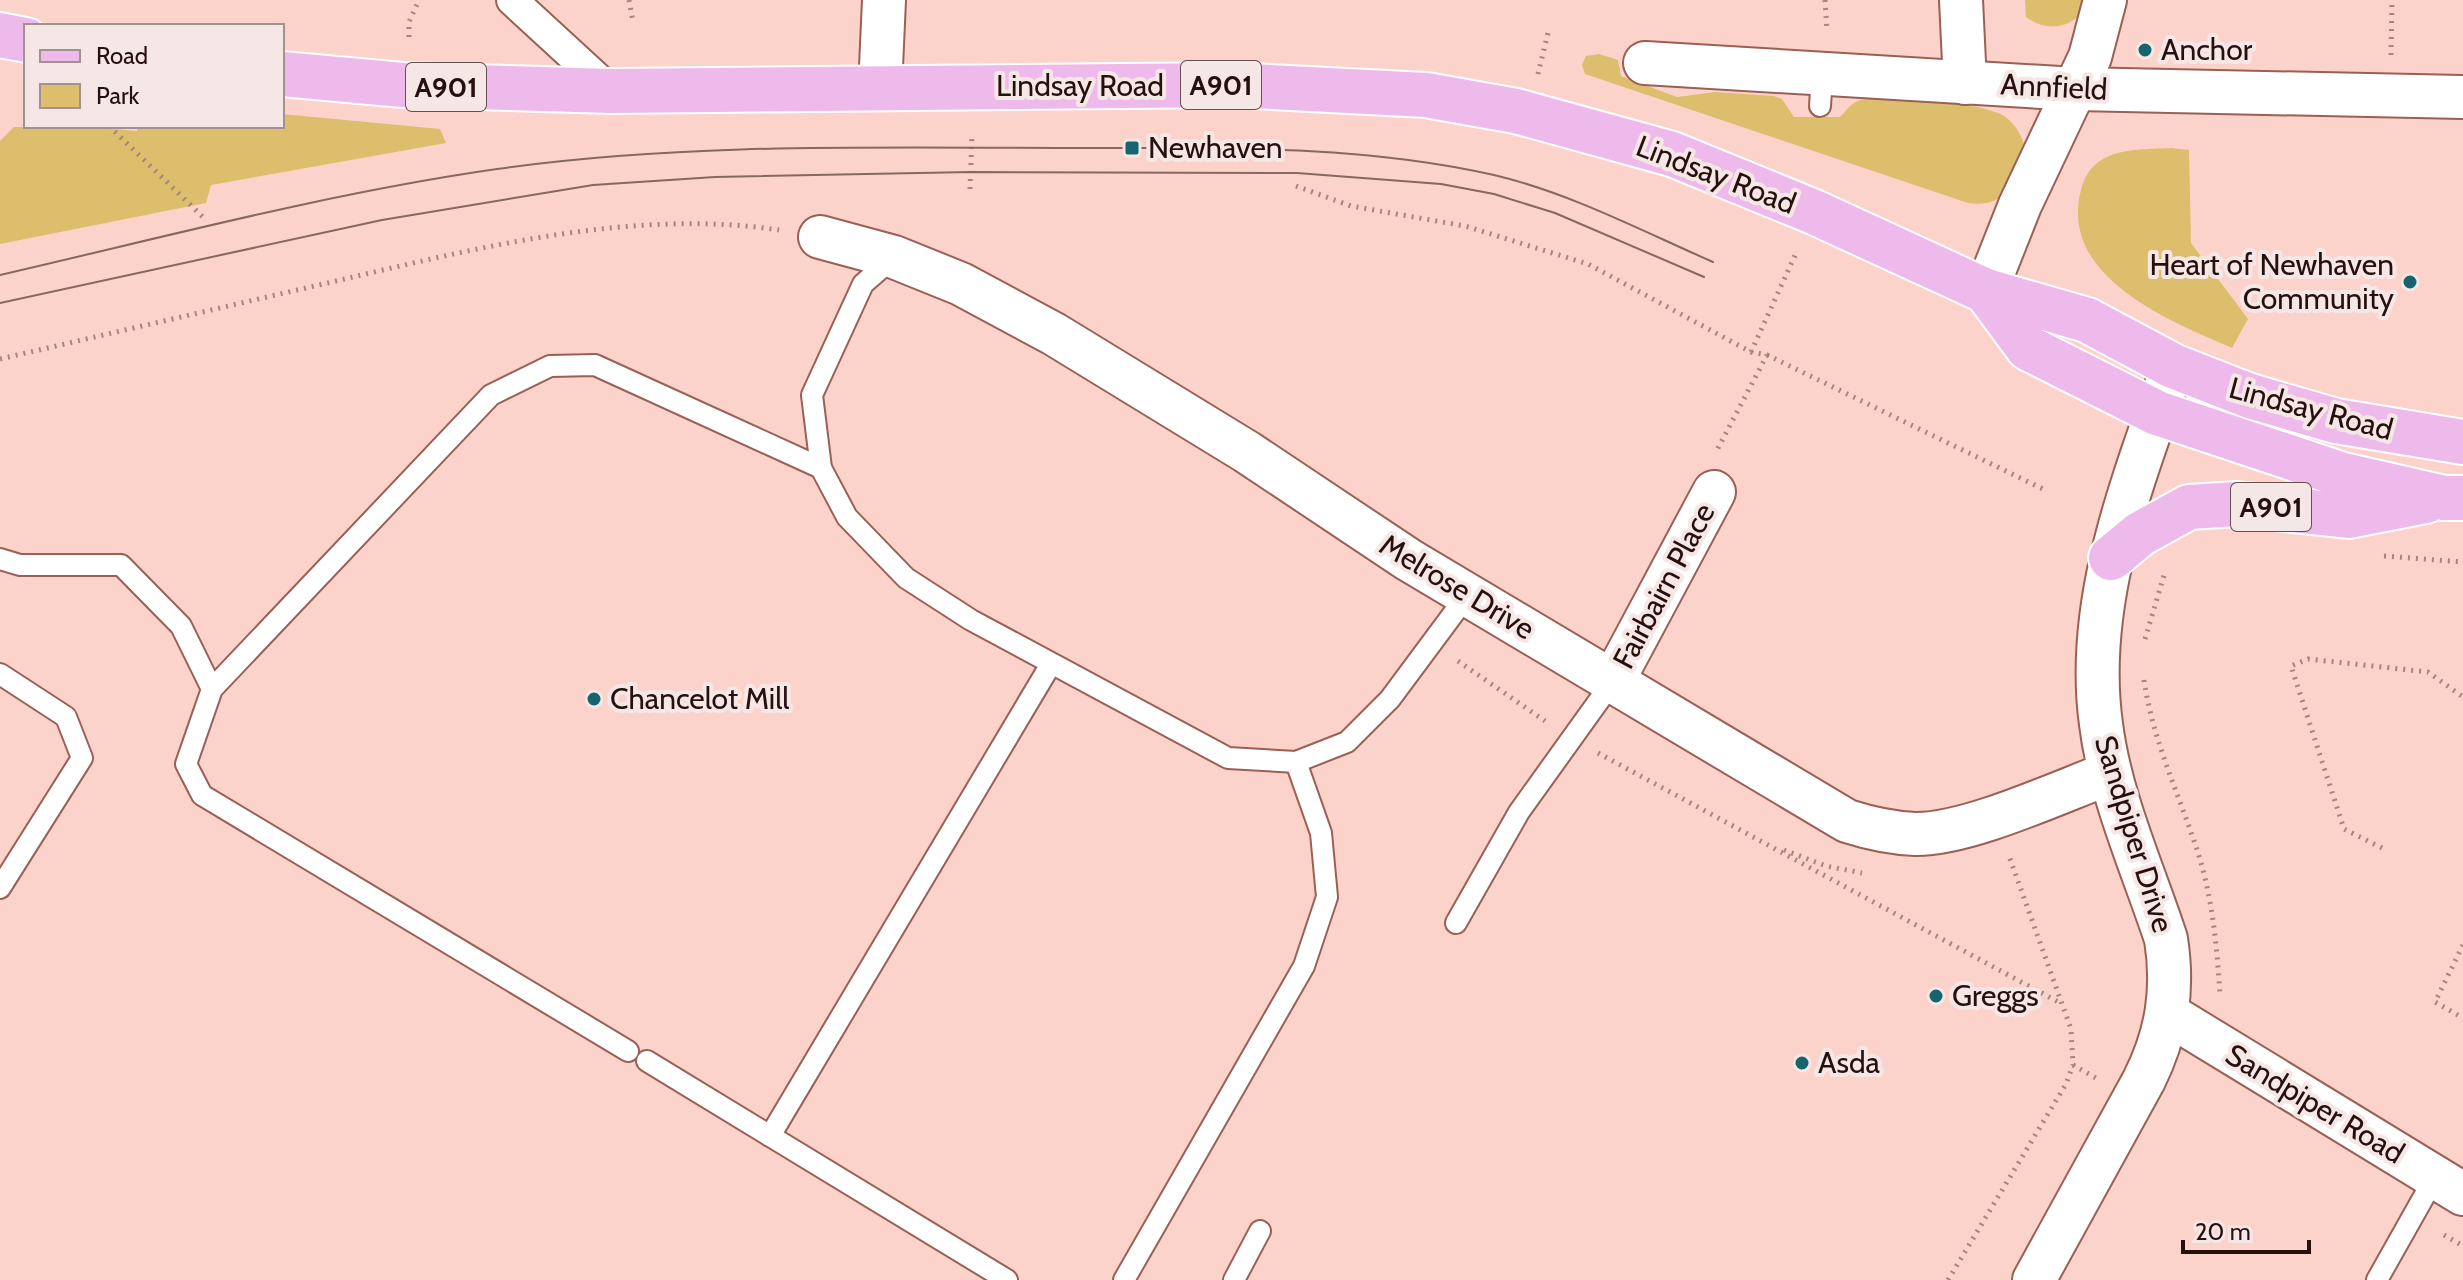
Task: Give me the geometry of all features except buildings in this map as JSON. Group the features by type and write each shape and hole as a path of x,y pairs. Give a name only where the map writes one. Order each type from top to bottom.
{"main road":[{"path":"0,35 24,40"},
{"name":"Lindsay Road","path":"284,74 403,85 611,91 1233,85 1426,95 1516,111 1621,139 1730,176 1986,291 2087,320 2173,366 2250,396 2336,421 2463,442"},
{"name":"Lindsay Road","path":"1986,291 2028,348 2157,413 2293,461 2453,498"},
{"name":"A901","path":"2111,558 2140,534 2189,507 2237,504 2349,516 2453,498"}],"street":[{"path":"512,0 611,91"},
{"path":"880,89 884,0"},
{"path":"1961,0 1965,83"},
{"path":"1986,291 2020,205 2090,57 2105,0"},
{"name":"Annfield","path":"1645,63 1821,90 1965,83 2076,89 2463,97"},
{"name":"Melrose Drive","path":"820,237 894,257 961,284 1054,334 1247,452 1409,560 1847,821 1866,828 1917,834 1955,827 2110,773"},
{"name":"Sandpiper Drive","path":"2034,1280 2144,1080 2157,1054 2168,1014 2170,964 2166,939 2110,773 2101,724 2096,639 2111,558 2173,366"},
{"name":"Fairbairn Place","path":"1613,681 1714,492"},
{"name":"Sandpiper Road","path":"2168,1014 2449,1186"}],"lane":[{"path":"894,257 863,284 812,395 821,468 847,517 906,578 971,620 1228,758 1296,762 1347,742 1390,699 1468,594"},
{"path":"821,468 595,365 550,366 491,395 212,689 186,764 202,795 1007,1280"},
{"path":"0,559 20,565 121,565 181,626 212,689"},
{"path":"770,1136 1051,664"},
{"path":"0,674 66,717 82,758 0,888"},
{"path":"1456,923 1519,812 1613,681"},
{"path":"1124,1280 1304,966 1327,897 1321,833 1296,762"},
{"path":"2377,1280 2449,1186"},
{"path":"1234,1280 1260,1231"}],"path":[{"path":"409,37 409,22 419,0"},
{"path":"629,0 633,22"},
{"path":"2390,96 2392,0"},
{"path":"1538,74 1548,33"},
{"path":"111,128 203,217"},
{"path":"970,189 972,135"},
{"path":"1296,186 1351,206 1465,226 1588,264 1751,352 1767,355 2047,491"},
{"path":"1751,352 1814,212"},
{"path":"0,359 504,242 608,229 738,225 820,237"},
{"path":"1714,492 1699,484 1767,355"},
{"path":"2144,643 2162,575 2169,566"},
{"path":"1432,642 1572,737 2062,1004"},
{"path":"2382,848 2344,829 2291,666 2308,659 2428,672 2463,697"},
{"path":"2144,667 2156,740 2194,840 2214,920 2222,1020 2214,1022 2204,1037"},
{"path":"1948,1280 2066,1084 2073,1048 2062,1004 2008,855"},
{"path":"2463,945 2435,1002 2463,1018"}],"green space":[{"path":"2025,0 2090,0 2071,22 2044,26 2026,17"},
{"path":"1599,54 1618,60 1621,76 1677,97 1715,92 1774,96 1782,99 1794,117 1840,117 1855,102 1870,98 1909,98 1975,106 2008,119 2018,131 2026,152 2007,191 1991,202 1968,203 1585,74 1582,65 1586,56"},
{"path":"284,114 440,129 446,143 211,185 206,203 0,244 0,141 14,127 137,131 138,128 284,128"},
{"path":"2171,148 2189,150 2191,243 2248,319 2232,348 2179,324 2125,292 2102,271 2086,248 2078,221 2081,190 2094,166 2116,154"}],"tram line":[{"path":"0,275 309,203 434,179 569,160 785,148 1232,148 1391,158 1494,175 1550,192 1713,262"},
{"path":"0,303 382,220 593,185 715,177 971,172 1297,173 1441,184 1494,194 1555,213 1704,277"}],"place":[{"name":"Anchor","path":"2145,50"},
{"name":"Newhaven","path":"1132,148"},
{"name":"Heart of Newhaven Community","path":"2410,282"},
{"name":"Chancelot Mill","path":"594,699"},
{"name":"Greggs","path":"1936,996"},
{"name":"Asda","path":"1802,1063"}]}
